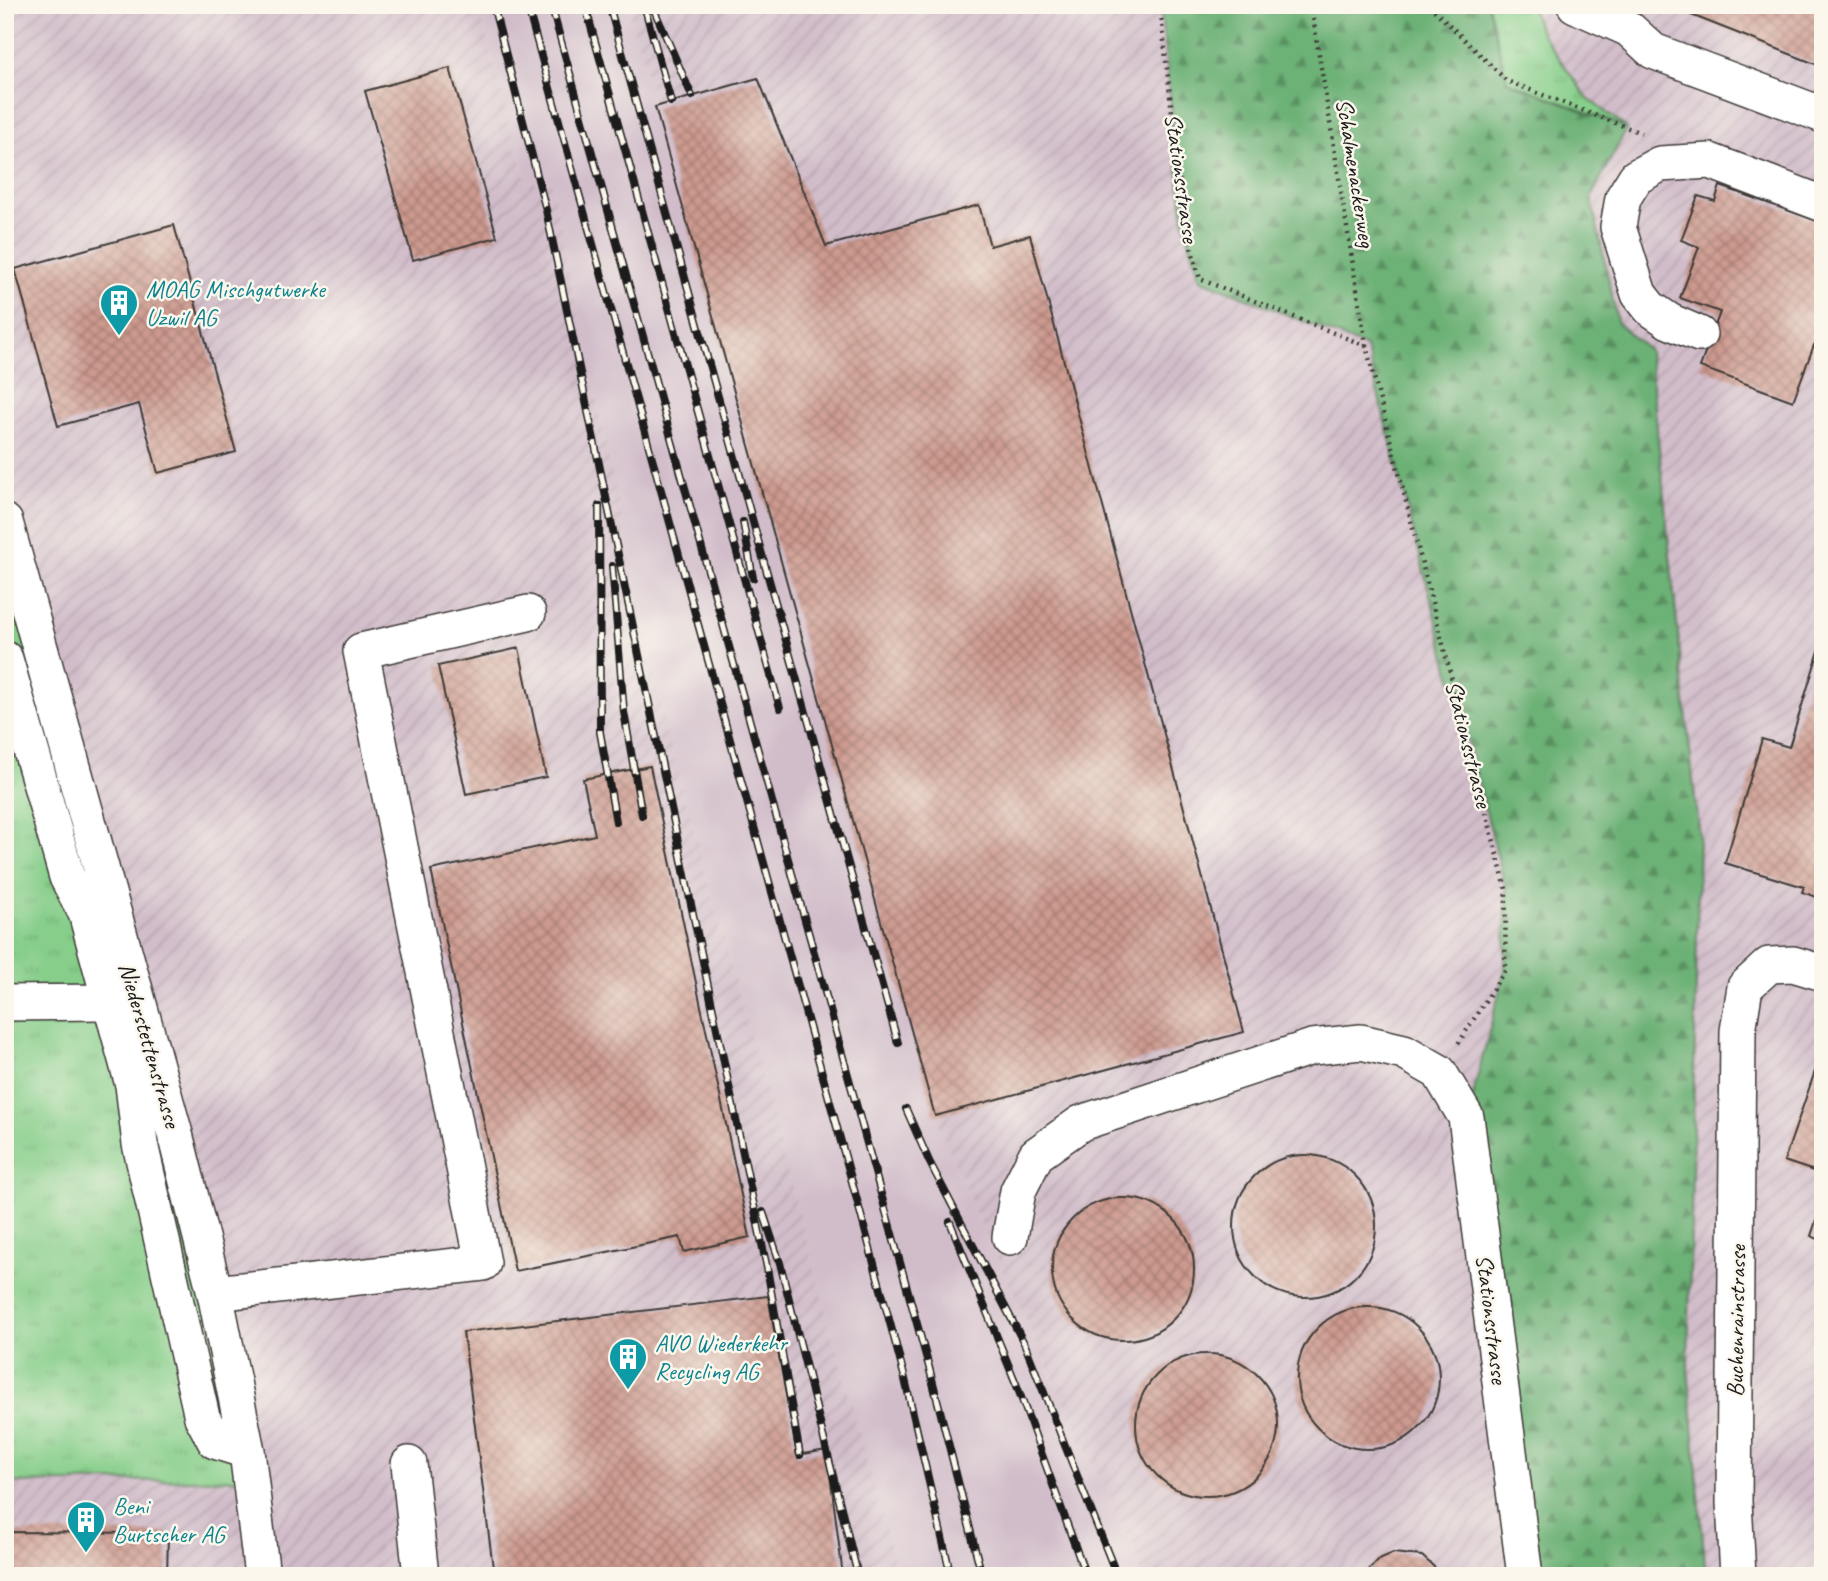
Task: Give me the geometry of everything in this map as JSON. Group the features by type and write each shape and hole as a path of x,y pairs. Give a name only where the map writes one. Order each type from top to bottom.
{"street":[{"path":"1574,5 1629,29 1653,51 1823,115"},
{"path":"1699,334 1669,321 1650,308 1639,293 1618,227 1623,198 1636,177 1660,164 1710,161 1823,204"},
{"name":"Niederstettenstrasse","path":"5,522 122,997 175,1134 215,1293 247,1451 262,1576"},
{"path":"215,1293 483,1263 360,651 528,613"},
{"path":"5,659 67,877 122,997 140,1144 202,1417 215,1441 247,1451"},
{"name":"Buchenrainstrasse","path":"1738,1576 1734,1502 1738,1031 1745,987 1769,965 1793,964 1823,972"},
{"path":"5,1003 122,997"},
{"path":"1010,1237 1018,1191 1037,1155 1081,1123 1312,1047 1361,1042 1404,1052 1439,1072"},
{"name":"Stationsstrasse","path":"1439,1072 1466,1117 1525,1576"},
{"path":"409,1464 421,1576"}],"path":[{"name":"Stationsstrasse","path":"1160,5 1184,222 1200,279 1366,346 1506,889 1505,970 1439,1072"},
{"name":"Schalmenackerweg","path":"1311,5 1366,346"},
{"path":"1429,5 1507,82 1627,128"}],"shaded area":[{"path":"5,5 478,5 527,183 550,180 667,732 899,1576 5,1576"},
{"path":"478,5 627,5 935,1116 975,1212 1133,1549 1140,1576 899,1576 667,732 550,180 527,183"},
{"path":"627,5 1160,5 1184,222 1200,278 1366,346 1506,889 1505,970 1466,1117 1525,1576 1140,1576 1133,1549 975,1212 935,1116"},
{"path":"1539,5 1823,5 1823,1576 1706,1576 1688,1368 1649,350 1618,324 1591,197 1626,128 1588,99 1542,34 1532,11 1540,9"}],"green space":[{"path":"1160,5 1488,5 1507,81 1627,128 1591,197 1618,324 1649,350 1699,838 1688,1368 1706,1576 1529,1576 1471,1102 1505,970 1506,889 1366,347 1200,279 1184,222"},
{"path":"1488,5 1539,5 1540,9 1532,11 1542,34 1588,99 1627,128 1507,81"},
{"path":"5,522 250,1479 5,1483"}],"building":[{"path":"1666,5 1823,5 1823,67"},
{"path":"450,68 497,237 413,260 365,91"},
{"path":"758,78 826,246 979,205 990,246 1030,235 1244,1032 935,1116 655,107"},
{"path":"1720,186 1823,223 1823,349 1814,345 1793,401 1700,367 1720,312 1680,298 1699,247 1681,240 1698,196 1715,201"},
{"name":"MOAG Mischgutwerke Uzwil AG","path":"174,225 236,452 158,473 139,404 58,426 15,269"},
{"path":"1823,638 1823,899 1802,892 1804,887 1725,863 1762,739 1789,747"},
{"path":"519,648 546,777 466,794 438,666"},
{"path":"650,766 750,1237 684,1252 680,1237 515,1271 431,870 595,835 583,779"},
{"path":"1823,1051 1823,1174 1784,1161"},
{"path":"1305,1155 1332,1160 1355,1176 1371,1199 1376,1226 1371,1253 1355,1276 1332,1292 1305,1297 1278,1292 1255,1276 1239,1253 1234,1226 1239,1199 1255,1176 1278,1160"},
{"path":"1123,1198 1150,1203 1173,1219 1189,1242 1194,1269 1189,1296 1173,1319 1150,1335 1123,1340 1096,1335 1073,1319 1057,1296 1052,1269 1057,1242 1073,1219 1096,1203"},
{"path":"1823,1203 1823,1241 1811,1236"},
{"name":"AVO Wiederkehr Recycling AG","path":"768,1296 797,1455 827,1450 843,1576 494,1576 463,1332"},
{"path":"1368,1307 1395,1312 1418,1328 1434,1351 1439,1378 1434,1405 1418,1428 1395,1444 1368,1449 1341,1444 1318,1428 1302,1405 1297,1378 1302,1351 1318,1328 1341,1312"},
{"path":"1207,1354 1234,1359 1257,1375 1273,1398 1278,1425 1273,1452 1257,1475 1234,1491 1207,1496 1180,1491 1157,1475 1141,1452 1136,1425 1141,1398 1157,1375 1180,1359"},
{"name":"Beni Burtscher AG","path":"5,1532 168,1533 167,1576 5,1576"},
{"path":"1393,1553 1422,1556 1444,1576 1363,1576 1379,1559"}],"railway":[{"path":"493,5 546,210 767,1268 800,1455"},
{"path":"527,5 854,1189 904,1375 951,1576"},
{"path":"551,5 929,1367 982,1576"},
{"path":"585,5 780,708"},
{"path":"609,5 898,1043"},
{"path":"644,5 671,102"},
{"path":"652,5 692,96"},
{"path":"599,506 600,732 616,822"},
{"path":"743,522 753,578"},
{"path":"612,566 624,712 642,815"},
{"path":"906,1109 929,1161 1025,1345 1117,1576"},
{"path":"763,1212 780,1263 858,1576"},
{"path":"950,1222 1017,1386 1086,1576"}],"place":[{"name":"MOAG Mischgutwerke Uzwil AG","path":"119,337"},
{"name":"AVO Wiederkehr Recycling AG","path":"628,1391"},
{"name":"Beni Burtscher AG","path":"86,1554"}]}
